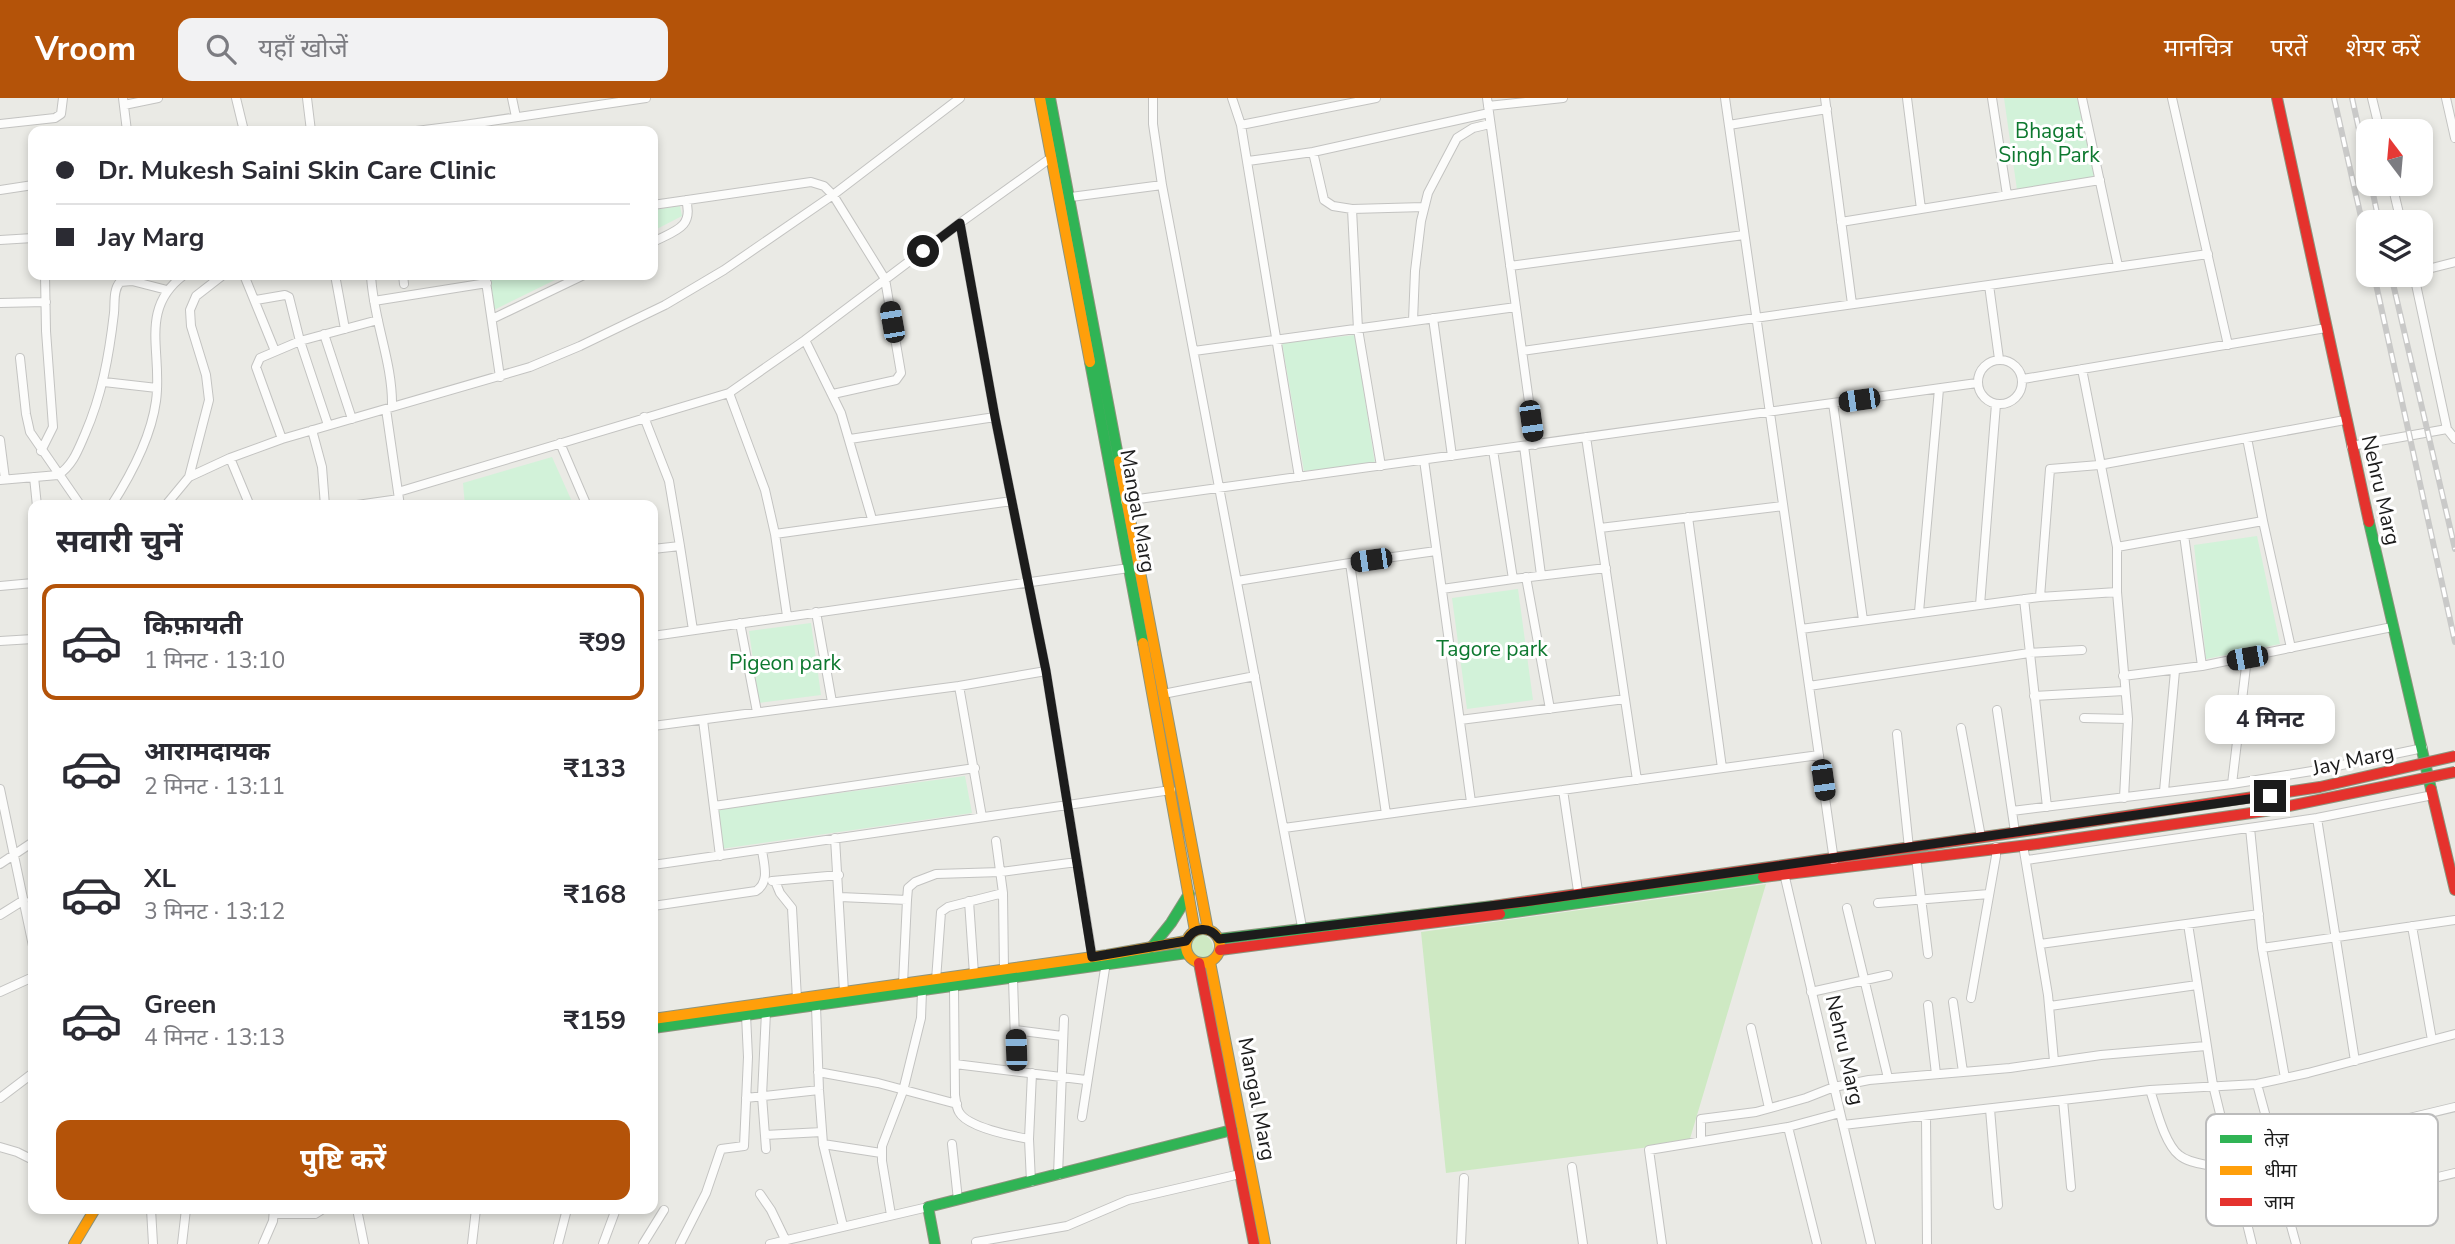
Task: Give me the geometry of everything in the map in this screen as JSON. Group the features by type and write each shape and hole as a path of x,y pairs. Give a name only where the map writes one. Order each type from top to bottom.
{"main road":[{"name":"Mangal Marg","path":"1040,98 1122,501 1129,568 1208,930"},
{"name":"Mangal Marg","path":"1050,98 1071,197 1158,696 1195,931"},
{"name":"Nehru Marg","path":"2277,98 2345,420 2455,890"},
{"name":"Jay Marg","path":"1834,863 1909,848 2295,792 2455,757"},
{"name":"Jay Marg","path":"1220,944 1579,899 1783,869 2037,844 2265,811 2455,772"},
{"path":"1151,948 1189,894"},
{"name":"Jay Marg","path":"1220,944 1303,927 1579,899"},
{"path":"1208,930 1220,944 1218,955 1205,963 1189,958 1186,947 1195,931 1208,930"},
{"path":"1107,960 1151,948 1186,947"},
{"path":"658,1021 844,992 1004,970 1093,962 1186,947"},
{"path":"658,1022 746,1015 1013,979 1093,962"},
{"name":"Mangal Marg","path":"1205,963 1254,1244"},
{"name":"Mangal Marg","path":"1205,963 1265,1244"},
{"path":"935,1244 928,1207 1232,1130"},
{"path":"74,1244 92,1214"}],"street":[{"path":"0,124 55,118 61,114 63,98"},
{"path":"126,126 123,101 158,98"},
{"path":"236,98 243,126"},
{"path":"307,98 310,126"},
{"path":"512,98 516,117"},
{"path":"473,126 645,98"},
{"path":"189,477 282,439 500,377 564,354 665,305 724,270 833,195 960,98"},
{"path":"1153,98 1153,124 1162,185 1303,927"},
{"path":"1232,98 1241,124 1248,161 1300,477"},
{"path":"1241,124 1376,98"},
{"path":"1248,161 1313,152 1488,106 1563,98"},
{"path":"1725,98 1834,863"},
{"path":"1825,98 1852,304"},
{"path":"1907,98 1921,209"},
{"path":"1992,98 2007,195"},
{"path":"2082,98 2118,266"},
{"path":"2172,98 2228,345"},
{"path":"2372,98 2377,119"},
{"path":"2446,98 2455,138"},
{"path":"1488,106 1535,444"},
{"path":"1729,125 1827,109"},
{"path":"1413,321 1415,271 1423,207 1428,193 1457,138 1473,128 1490,124"},
{"path":"1313,152 1324,200 1333,206 1352,209 1423,207"},
{"path":"372,280 374,301 391,381 389,408 399,499 560,443 729,393 1052,157"},
{"path":"1841,222 2100,180"},
{"path":"658,204 811,182 824,186 833,195 885,279 900,364 900,377 896,380 833,394"},
{"path":"1071,197 1162,185"},
{"path":"0,190 28,186"},
{"path":"658,239 684,225 689,218 686,200"},
{"path":"1352,209 1358,329 1381,466"},
{"path":"960,223 995,417 1046,671 1093,962"},
{"path":"1510,266 1744,235"},
{"path":"0,240 28,238"},
{"path":"1522,351 2207,254"},
{"path":"2433,268 2455,262"},
{"path":"41,451 53,427 45,280"},
{"path":"114,500 145,441 155,406 159,305 167,290 178,280"},
{"path":"170,500 189,477 209,400 206,375 191,326 190,310 196,296 217,280"},
{"path":"246,280 275,351"},
{"path":"336,280 345,329"},
{"path":"374,301 481,280"},
{"path":"486,280 500,377"},
{"path":"492,319 574,280"},
{"path":"0,440 3,479 58,475 71,463 96,410 104,382 116,286 120,282 132,281 167,290"},
{"path":"1989,285 1999,359"},
{"path":"2417,287 2447,429 2455,439"},
{"path":"256,300 285,295 289,298 300,341 328,425"},
{"path":"0,303 46,302"},
{"path":"1194,351 1516,307"},
{"path":"1433,318 1452,456"},
{"path":"282,439 256,368 260,358 300,341 378,320"},
{"path":"2023,379 2326,328"},
{"path":"324,334 352,419"},
{"path":"805,340 833,394 850,439 872,519"},
{"path":"20,358 28,424 41,451 76,500"},
{"path":"1999,359 2012,362 2021,372 2023,379 2019,395 2005,404 1987,400 1980,393 1977,383 1986,364 1999,359"},
{"path":"2082,369 2117,547 2117,592 2128,719 2124,797"},
{"path":"104,382 156,388"},
{"path":"1122,501 1977,383"},
{"path":"1919,612 1939,389"},
{"path":"729,393 761,477 775,534 787,616"},
{"path":"1833,403 1863,620"},
{"path":"1980,605 1996,404"},
{"path":"644,417 669,481 693,630"},
{"path":"850,439 995,417"},
{"path":"2040,597 2050,468 2099,465 2345,420"},
{"path":"2351,446 2447,429"},
{"path":"312,430 322,467 325,500"},
{"path":"1586,437 1637,780"},
{"path":"2247,438 2291,648"},
{"path":"560,443 584,500"},
{"path":"1524,446 1541,575"},
{"path":"1493,450 1513,579"},
{"path":"230,458 248,500"},
{"path":"1424,460 1471,802"},
{"path":"34,477 36,500"},
{"path":"775,534 1012,501"},
{"path":"1600,528 1783,506"},
{"path":"1688,517 1722,768"},
{"path":"2117,547 2263,521"},
{"path":"2184,535 2202,666"},
{"path":"658,548 680,545"},
{"path":"1237,581 1436,551"},
{"path":"1350,563 1386,814"},
{"path":"658,635 1129,568"},
{"path":"1442,589 1606,568"},
{"path":"1526,577 1550,709"},
{"path":"0,586 28,583"},
{"path":"1801,629 2040,597 2117,592"},
{"path":"2024,599 2047,807"},
{"path":"816,612 832,702"},
{"path":"740,623 757,712"},
{"path":"2123,677 2247,658 2392,627"},
{"path":"0,641 28,639"},
{"path":"1809,686 2029,653 2082,650"},
{"path":"2232,784 2247,658"},
{"path":"658,725 959,686 1046,671"},
{"path":"2164,791 2175,671"},
{"path":"1158,696 1255,676"},
{"path":"959,686 982,817"},
{"path":"2034,696 2124,691"},
{"path":"1460,720 1625,699"},
{"path":"1997,710 2015,832"},
{"path":"2084,718 2128,719"},
{"path":"703,720 720,856"},
{"path":"1961,728 1982,837"},
{"path":"1897,734 1909,848"},
{"path":"2012,811 2232,784 2318,770 2423,748"},
{"path":"1284,828 1819,755"},
{"path":"714,806 975,768"},
{"path":"0,789 28,920"},
{"path":"658,864 1171,790"},
{"path":"1563,790 1579,899"},
{"path":"2027,860 2317,818 2434,796"},
{"path":"2317,818 2354,1061"},
{"path":"2250,828 2262,948 2285,1078"},
{"path":"835,838 844,992"},
{"path":"996,841 1003,893 1004,970"},
{"path":"0,864 28,845"},
{"path":"2024,845 2050,1006 2054,1061"},
{"path":"1971,998 1996,848"},
{"path":"658,905 756,891 765,882 762,850"},
{"path":"1916,858 1927,954"},
{"path":"903,984 908,888 915,882 936,874 1001,872 1077,862"},
{"name":"Nehru Marg","path":"1783,869 1871,1244"},
{"path":"765,882 839,875"},
{"path":"775,881 780,893 792,908 797,999"},
{"path":"936,980 941,912 948,907 1003,893"},
{"path":"1878,903 1989,894"},
{"path":"840,897 907,900"},
{"path":"0,915 24,900"},
{"path":"969,901 974,974"},
{"path":"1847,908 1888,1078"},
{"path":"2040,944 2259,914"},
{"path":"2262,948 2455,920"},
{"path":"2188,924 2206,1046 2220,1114"},
{"path":"2412,926 2432,1040"},
{"path":"1082,1118 1107,960"},
{"path":"1811,992 1888,975"},
{"path":"0,992 28,979"},
{"path":"1013,979 1016,1071"},
{"path":"2050,1006 2197,985"},
{"path":"954,987 957,1104 961,1115 971,1122 1029,1139"},
{"path":"891,1215 881,1153 884,1137 903,1091 918,1030 922,991"},
{"path":"1953,1002 1963,1072"},
{"path":"1928,1005 1936,1074"},
{"path":"816,1006 818,1090 823,1144 843,1226"},
{"path":"766,1012 762,1096 766,1149"},
{"path":"680,1244 706,1193 721,1149 744,1146 748,1057 746,1015"},
{"path":"1058,1175 1064,1019"},
{"path":"1751,1028 1769,1108"},
{"path":"1015,1030 1062,1037"},
{"path":"1843,1125 2150,1090 2257,1084 2455,1034"},
{"path":"1701,1141 1702,1119 1769,1108 1834,1087 1888,1078 2206,1046"},
{"path":"955,1064 1086,1080"},
{"path":"818,1072 863,1080 957,1104"},
{"path":"1031,1182 1029,1139 1032,1073"},
{"path":"0,1098 28,1077"},
{"path":"2257,1084 2265,1114"},
{"path":"746,1098 818,1090"},
{"path":"2150,1090 2166,1135 2177,1153 2188,1160 2206,1164"},
{"path":"2063,1100 2071,1186"},
{"path":"2426,1114 2455,1107"},
{"path":"1990,1109 1998,1205"},
{"path":"1662,1244 1649,1150 1788,1126 1840,1114"},
{"path":"1926,1116 1927,1244"},
{"path":"1788,1126 1817,1244"},
{"path":"765,1135 822,1132"},
{"path":"823,1144 881,1153"},
{"path":"952,1144 958,1200"},
{"path":"0,1147 28,1158"},
{"path":"1572,1167 1583,1244"},
{"path":"2438,1176 2455,1172"},
{"path":"976,1242 1068,1226 1119,1202 1240,1174"},
{"path":"1461,1244 1464,1178"},
{"path":"760,1194 772,1210 785,1239"},
{"path":"769,1244 928,1207"},
{"path":"643,1244 664,1210"},
{"path":"151,1214 153,1244"},
{"path":"182,1244 185,1214"},
{"path":"263,1244 273,1214"},
{"path":"359,1214 364,1244"},
{"path":"472,1244 476,1214"},
{"path":"558,1244 566,1214"},
{"path":"603,1244 613,1214"},
{"path":"2248,1226 2252,1244"},
{"path":"2291,1226 2296,1244"}],"green space":[{"name":"Bhagat Singh Park","path":"2004,98 2077,98 2095,177 2017,190"},
{"path":"680,206 682,216 658,228 658,209"},
{"path":"488,280 555,280 494,310"},
{"path":"1355,335 1375,464 1304,471 1282,343"},
{"path":"552,457 571,500 464,500 463,483"},
{"path":"2257,536 2280,644 2206,659 2194,545"},
{"name":"Tagore park","path":"1518,589 1533,700 1467,709 1452,598"},
{"name":"Pigeon park","path":"811,623 821,695 759,703 749,631"},
{"path":"965,776 972,813 720,849 715,810"},
{"path":"1766,884 1689,1142 1446,1173 1421,932"},
{"path":"1199,934 1209,938 1213,948 1209,958 1199,962 1189,958 1185,948 1189,938"}],"railway":[{"path":"2334,98 2359,210"},
{"path":"2352,98 2357,119"},
{"path":"2374,196 2376,210"},
{"path":"2377,287 2455,642"},
{"path":"2394,287 2455,549"}],"traffic: fast":[{"path":"1050,98 1119,461"},
{"path":"1090,362 1143,643"},
{"path":"2369,522 2431,789"},
{"path":"1500,914 1763,877"},
{"path":"1151,948 1189,894"},
{"path":"1219,939 1493,906"},
{"path":"658,1027 1187,953"},
{"path":"935,1244 928,1207 1232,1130"}],"traffic: slow":[{"path":"1040,98 1090,362"},
{"path":"1119,461 1208,930"},
{"path":"1143,643 1195,931"},
{"path":"1203,929 1215,934 1220,946 1215,958 1203,963 1191,958 1186,946 1191,934 1203,929"},
{"path":"658,1018 1107,955 1186,941"},
{"path":"1210,962 1265,1244"},
{"path":"74,1244 92,1214"}],"traffic: jam":[{"path":"2277,98 2369,522"},
{"path":"2033,830 2320,787 2455,756"},
{"path":"2037,844 2265,811 2455,772"},
{"path":"2431,789 2455,890"},
{"path":"1493,906 2033,830"},
{"path":"1763,877 2037,844"},
{"path":"1220,950 1500,914"},
{"path":"1199,963 1254,1244"}],"route":[{"path":"923,251 960,223 995,417 1046,671 1092,957 1186,941 1191,933 1200,929 1211,931 1219,939 1507,904 2270,796"}]}
